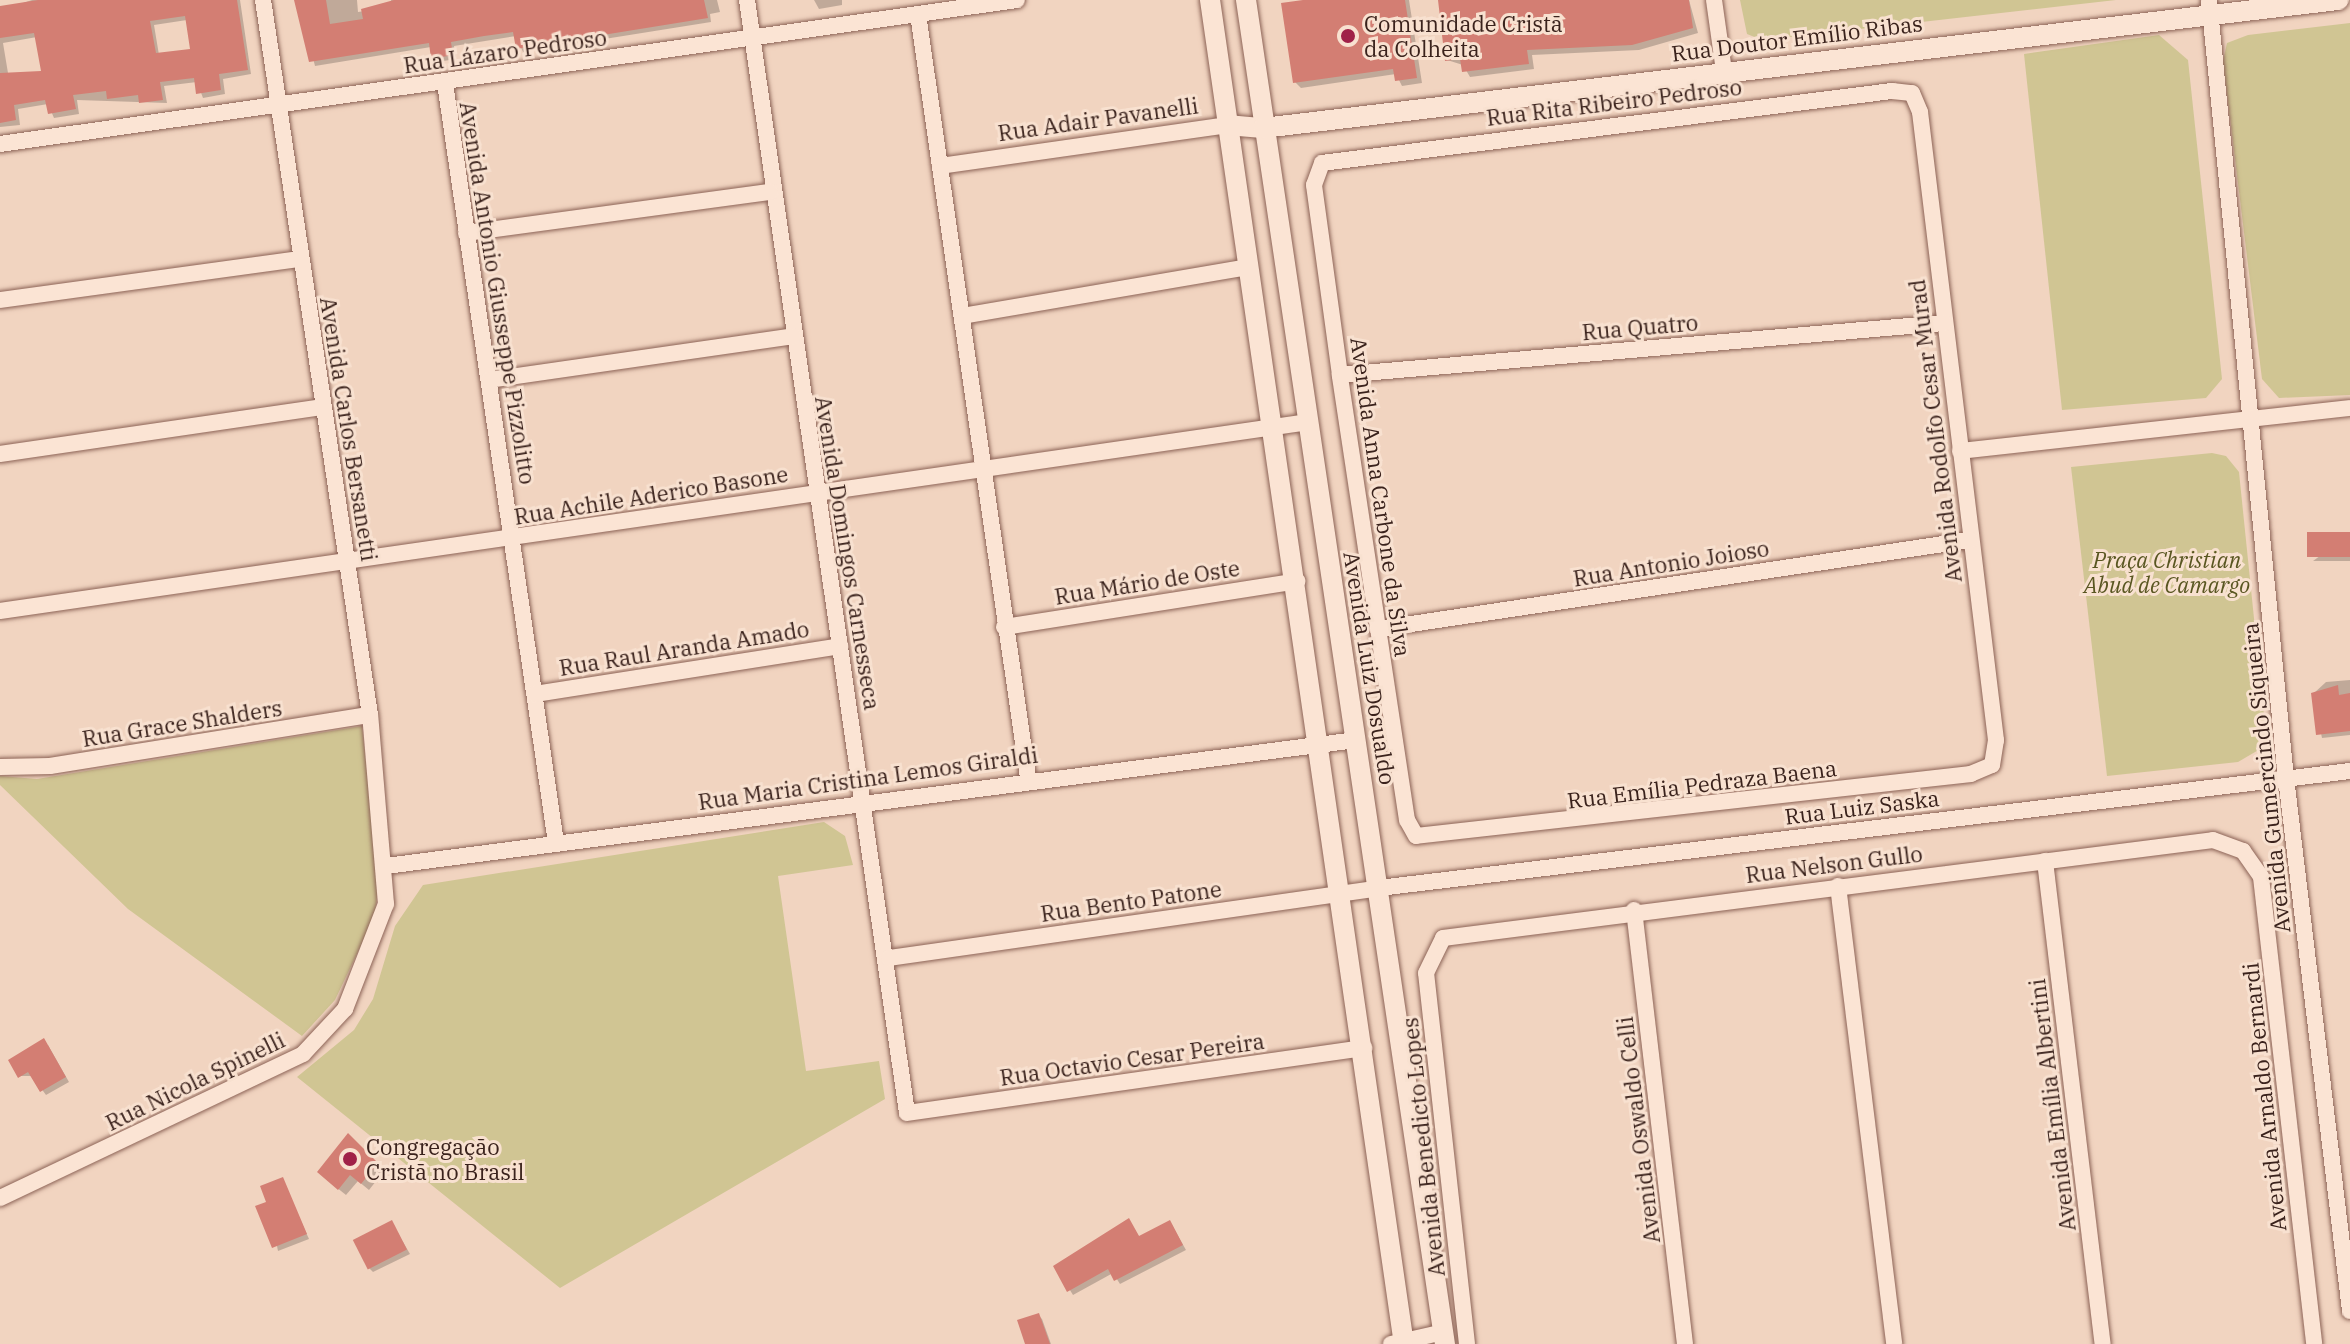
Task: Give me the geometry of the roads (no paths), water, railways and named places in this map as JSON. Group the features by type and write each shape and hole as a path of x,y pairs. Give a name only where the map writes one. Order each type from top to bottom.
{"street":[{"name":"Avenida Carlos Bersanetti","path":"263,0 370,715 386,866"},
{"name":"Avenida Domingos Carnesseca","path":"747,0 770,192 889,958 907,1113"},
{"name":"Rua Lázaro Pedroso","path":"0,144 1017,0"},
{"path":"1210,0 1364,1048 1400,1343 1445,1338"},
{"name":"Avenida Luiz Dosualdo","path":"1246,0 1445,1338"},
{"path":"1714,0 1724,71"},
{"name":"Rua Doutor Emílio Ribas","path":"1263,128 2208,8 2338,0"},
{"name":"Avenida Gumercindo Siqueira","path":"2208,8 2286,778 2350,1311"},
{"path":"918,14 1028,777"},
{"name":"Avenida Antonio Giusseppe Pizzolitto","path":"445,83 556,843"},
{"name":"Rua Rita Ribeiro Pedroso","path":"1322,163 1912,93"},
{"name":"Avenida Rodolfo Cesar Murad","path":"1912,93 1920,112 1996,740 1992,765"},
{"name":"Rua Adair Pavanelli","path":"940,166 1227,125 1263,128"},
{"name":"Avenida Anna Carbone da Silva","path":"1322,163 1314,185 1340,375 1407,820 1416,836"},
{"path":"466,233 770,192"},
{"path":"0,300 301,259"},
{"path":"962,316 1250,267"},
{"name":"Rua Quatro","path":"1340,375 1944,323"},
{"path":"489,380 793,336"},
{"path":"0,454 322,407"},
{"path":"1960,451 2350,408"},
{"name":"Rua Achile Aderico Basone","path":"0,611 513,539 815,492 982,472 1308,422"},
{"name":"Rua Antonio Joioso","path":"1378,629 1970,540"},
{"name":"Rua Mário de Oste","path":"1004,627 1297,581"},
{"name":"Rua Raul Aranda Amado","path":"535,694 840,646"},
{"name":"Rua Grace Shalders","path":"0,767 50,766 370,715"},
{"name":"Rua Maria Cristina Lemos Giraldi","path":"386,866 1318,739 1356,740"},
{"name":"Rua Emília Pedraza Baena","path":"1416,836 1955,776 1992,765"},
{"name":"Rua Luiz Saska","path":"1379,888 2350,771"},
{"name":"Rua Nelson Gullo","path":"1433,947 1455,932 2213,840 2243,851"},
{"name":"Avenida Arnaldo Bernardi","path":"2243,851 2261,877 2314,1344"},
{"name":"Avenida Emília Albertini","path":"2045,861 2103,1344"},
{"name":"Rua Nicola Spinelli","path":"0,1198 286,1064 323,1037 377,941 386,866"},
{"path":"1838,886 1894,1344"},
{"name":"Rua Bento Patone","path":"889,958 1379,888"},
{"name":"Avenida Oswaldo Celli","path":"1634,910 1685,1344"},
{"name":"Avenida Benedicto Lopes","path":"1433,947 1426,973 1467,1344"},
{"name":"Rua Octavio Cesar Pereira","path":"907,1113 1364,1048"}],"place":[{"name":"Comunidade Cristã da Colheita","path":"1348,36"},
{"name":"Congregação Cristã no Brasil","path":"350,1159"}],"park label":[{"name":"Praça Christian Abud de Camargo","path":"2167,572"}]}
